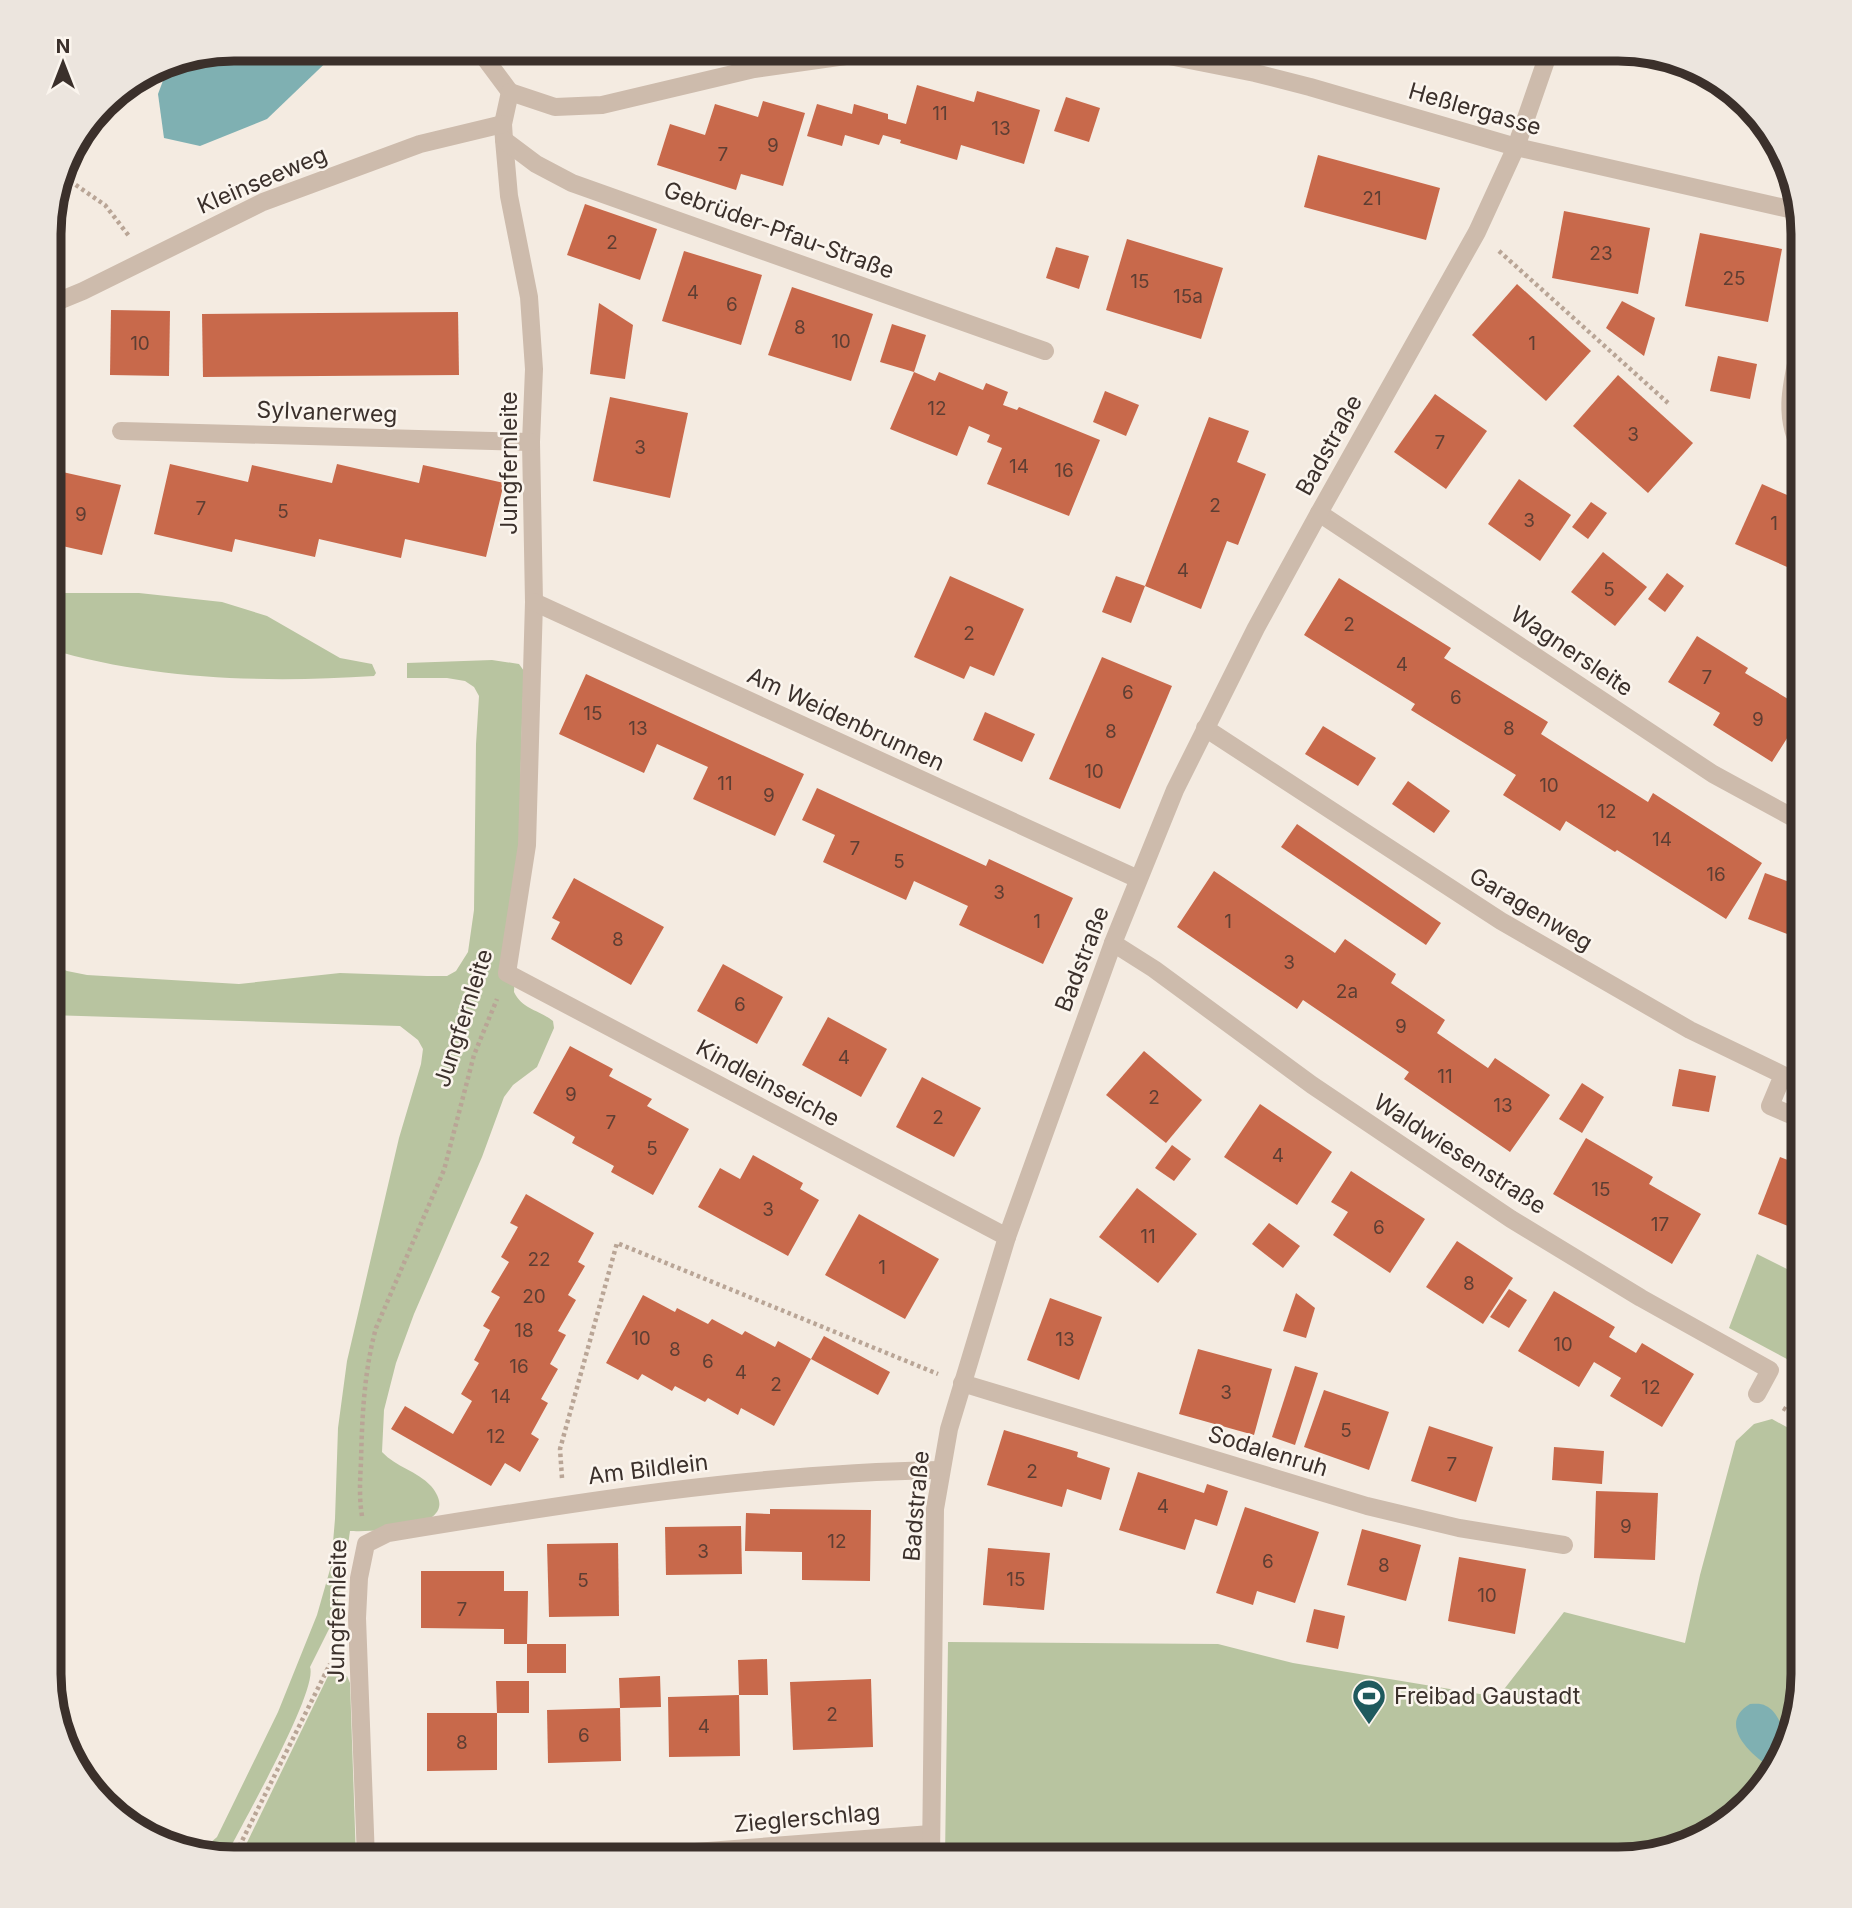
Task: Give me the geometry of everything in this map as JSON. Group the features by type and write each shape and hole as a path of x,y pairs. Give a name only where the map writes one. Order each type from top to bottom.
{"street":[{"path":"487,61 510,92 555,107 602,105 754,69 808,61"},
{"name":"Heßlergasse","path":"1198,62 1310,87 1516,147 1788,209"},
{"name":"Badstraße","path":"931,1847 935,1523 940,1470 962,1383 1007,1237 1113,943 1175,790 1318,513 1477,232 1516,147 1546,62"},
{"name":"Jungfernleite","path":"507,973 527,845 534,602 531,442 534,369 529,297 509,196 504,132 510,92"},
{"name":"Kleinseeweg","path":"62,298 275,197 420,144 504,132"},
{"name":"Gebrüder-Pfau-Straße","path":"504,132 536,164 572,183 1045,351"},
{"path":"1791,393 1791,420"},
{"name":"Sylvanerweg","path":"121,431 531,442"},
{"name":"Wagnersleite","path":"1318,513 1713,774 1791,816"},
{"name":"Am Weidenbrunnen","path":"534,602 1138,879"},
{"name":"Garagenweg","path":"1205,728 1501,921 1690,1030 1783,1075 1770,1106 1791,1115"},
{"name":"Waldwiesenstraße","path":"1113,943 1154,969 1312,1085 1511,1219 1641,1298 1770,1370 1757,1394"},
{"name":"Kindleinseiche","path":"507,973 1007,1237"},
{"name":"Sodalenruh","path":"962,1383 1367,1506 1460,1528 1564,1545"},
{"name":"Am Bildlein","path":"366,1545 388,1533 563,1504 846,1472 940,1470"},
{"name":"Jungfernleite","path":"366,1545 359,1578 357,1618 366,1847"},
{"name":"Zieglerschlag","path":"760,1847 931,1834"}],"path":[{"path":"70,181 105,205 146,259"},
{"path":"1477,232 1668,403"},
{"name":"Jungfernleite","path":"366,1545 359,1504 369,1353 376,1328 444,1170 474,1055 507,973"},
{"path":"563,1504 560,1448 617,1242 962,1383"},
{"path":"239,1847 331,1662"}],"green space":[{"path":"62,593 139,593 222,602 267,616 340,658 372,664 376,673 374,676 292,679 210,677 89,659 62,652"},
{"path":"492,660 519,664 524,671 514,992 526,1006 553,1021 554,1028 537,1067 513,1085 504,1097 482,1157 414,1314 396,1363 384,1410 382,1452 431,1486 439,1501 437,1512 427,1520 395,1529 350,1531 343,1580 333,1621 310,1667 310,1680 294,1723 231,1847 208,1844 217,1837 278,1712 317,1615 331,1566 338,1428 347,1361 399,1138 423,1049 418,1040 400,1026 61,1015 61,969 87,975 239,984 340,973 447,976 456,971 468,952 474,910 479,696 474,687 465,681 407,678 407,663"},
{"path":"1757,1254 1791,1271 1791,1361 1729,1328"},
{"name":"Freibad Gaustadt","path":"1772,1419 1791,1429 1789,1696 1782,1729 1762,1770 1732,1804 1694,1829 1663,1841 1618,1847 945,1847 948,1642 1218,1644 1293,1663 1498,1697 1564,1612 1685,1643 1700,1575 1736,1441 1754,1424"},
{"path":"338,1672 347,1676 350,1683 356,1847 245,1847 329,1674"}],"water":[{"path":"234,61 327,61 267,119 200,146 164,138 158,94 165,76 189,67"},
{"path":"1750,1704 1762,1704 1776,1714 1782,1728 1765,1764 1741,1740 1736,1721 1740,1712"}],"building":[{"path":"917,85 974,102 977,91 1040,110 1024,164 961,145 957,160 900,143 901,140 883,135 879,145 845,135 842,146 807,136 817,104 852,114 854,104 888,114 888,119 906,124"},
{"path":"1066,97 1100,108 1089,142 1054,131"},
{"path":"763,101 805,113 783,186 741,174 736,190 657,165 670,124 705,135 715,104 758,117"},
{"path":"1318,155 1440,188 1426,240 1304,207"},
{"path":"585,204 657,229 640,280 567,255"},
{"path":"1564,211 1650,228 1638,294 1552,278"},
{"path":"1700,233 1782,249 1768,322 1685,306"},
{"path":"1127,239 1223,268 1201,339 1106,310"},
{"path":"1056,247 1089,256 1079,289 1046,278"},
{"path":"684,251 762,275 741,345 662,321"},
{"path":"1517,284 1591,351 1546,401 1472,335"},
{"path":"792,287 873,314 851,381 768,355"},
{"path":"1622,301 1655,318 1644,356 1606,328"},
{"path":"599,303 633,325 625,379 590,374"},
{"path":"111,310 170,311 169,376 110,375"},
{"path":"458,312 459,375 203,377 202,314"},
{"path":"892,324 926,335 914,372 880,362"},
{"path":"1718,356 1757,364 1750,399 1710,391"},
{"path":"914,372 935,381 939,372 983,390 986,383 1008,392 1003,405 1017,410 1019,407 1100,440 1069,516 987,484 1002,448 987,442 990,435 969,426 957,456 890,429"},
{"path":"1618,375 1693,443 1648,493 1573,426"},
{"path":"1105,391 1139,405 1126,436 1093,422"},
{"path":"1435,394 1487,431 1446,489 1394,452"},
{"path":"610,397 688,413 670,498 593,481"},
{"path":"1209,417 1249,431 1237,462 1266,474 1238,545 1227,541 1201,609 1145,586"},
{"path":"170,464 248,482 252,465 332,483 337,464 419,483 423,465 504,483 486,557 405,539 401,558 319,539 315,557 235,539 232,552 154,534"},
{"path":"62,472 121,485 102,555 62,546"},
{"path":"1519,479 1571,515 1540,561 1488,524"},
{"path":"1762,484 1791,497 1791,569 1735,544"},
{"path":"1591,502 1607,513 1588,539 1572,527"},
{"path":"1603,552 1647,587 1615,626 1571,592"},
{"path":"1667,573 1684,586 1665,612 1648,599"},
{"path":"950,576 1024,609 994,676 970,666 964,679 914,657"},
{"path":"1116,576 1145,586 1131,623 1102,612"},
{"path":"1339,578 1451,648 1444,658 1548,722 1541,734 1648,802 1653,793 1762,863 1726,919 1566,821 1560,831 1503,795 1516,775 1411,710 1415,704 1304,635"},
{"path":"1697,636 1748,668 1745,673 1791,701 1791,732 1772,762 1713,725 1720,713 1668,682"},
{"path":"1102,657 1172,686 1120,809 1049,779"},
{"path":"586,674 804,774 775,836 693,799 708,767 657,744 644,773 559,734"},
{"path":"985,712 1035,734 1022,762 973,740"},
{"path":"1323,726 1376,758 1358,786 1305,754"},
{"path":"1408,781 1450,811 1434,833 1392,804"},
{"path":"817,788 986,866 989,859 1073,898 1043,964 959,925 968,906 914,881 906,900 823,862 835,835 802,820"},
{"path":"1297,824 1441,923 1426,945 1281,847"},
{"path":"1214,871 1335,953 1345,939 1396,974 1391,983 1445,1020 1437,1033 1488,1068 1495,1058 1550,1095 1510,1152 1404,1079 1409,1072 1303,1000 1297,1009 1177,927"},
{"path":"1765,873 1791,883 1791,935 1748,919"},
{"path":"574,878 664,927 631,985 551,939 560,922 552,918"},
{"path":"723,964 783,997 757,1044 697,1011"},
{"path":"828,1017 887,1049 861,1097 802,1065"},
{"path":"570,1046 613,1069 609,1076 652,1099 647,1106 689,1129 653,1195 611,1172 614,1166 572,1143 575,1137 533,1113"},
{"path":"1144,1051 1202,1100 1166,1143 1106,1095"},
{"path":"1679,1069 1716,1076 1709,1112 1672,1106"},
{"path":"922,1077 981,1108 954,1157 896,1127"},
{"path":"1582,1083 1604,1097 1582,1133 1559,1119"},
{"path":"1260,1104 1332,1152 1297,1205 1224,1157"},
{"path":"1586,1138 1653,1177 1649,1184 1701,1214 1672,1264 1553,1194"},
{"path":"1172,1145 1191,1159 1174,1181 1155,1168"},
{"path":"753,1155 803,1183 800,1189 819,1200 788,1256 698,1207 720,1168 740,1179"},
{"path":"1780,1157 1791,1161 1791,1227 1758,1214"},
{"path":"1351,1171 1425,1219 1390,1273 1333,1235 1348,1212 1331,1202"},
{"path":"1137,1188 1197,1234 1158,1283 1099,1237"},
{"path":"526,1194 594,1233 578,1262 585,1266 568,1295 576,1300 558,1331 566,1335 550,1364 558,1369 541,1399 548,1403 531,1434 539,1439 520,1472 505,1463 491,1486 391,1429 405,1406 453,1434 472,1401 461,1394 479,1363 474,1360 490,1330 483,1326 500,1297 491,1292 509,1262 501,1257 518,1227 510,1223"},
{"path":"859,1214 939,1259 905,1319 825,1275"},
{"path":"1269,1223 1300,1246 1283,1268 1252,1244"},
{"path":"1457,1241 1513,1278 1483,1324 1426,1287"},
{"path":"1509,1289 1527,1300 1509,1328 1490,1317"},
{"path":"1554,1291 1615,1327 1609,1337 1636,1353 1642,1343 1694,1374 1662,1427 1610,1396 1621,1378 1594,1362 1579,1387 1518,1351"},
{"path":"1296,1293 1315,1308 1306,1338 1283,1331"},
{"path":"643,1295 675,1312 677,1308 708,1324 712,1319 742,1335 745,1331 775,1347 778,1341 811,1359 774,1426 741,1408 738,1415 708,1398 705,1402 675,1386 672,1391 642,1374 638,1380 606,1363"},
{"path":"1050,1298 1102,1317 1079,1380 1027,1360"},
{"path":"824,1336 890,1372 878,1395 811,1359"},
{"path":"1198,1349 1272,1369 1254,1435 1179,1414"},
{"path":"1295,1366 1318,1373 1295,1445 1272,1437"},
{"path":"1324,1390 1389,1412 1369,1470 1304,1447"},
{"path":"1429,1426 1493,1447 1476,1502 1411,1481"},
{"path":"1004,1430 1078,1452 1077,1457 1110,1468 1101,1500 1067,1489 1062,1507 987,1485"},
{"path":"1554,1447 1604,1451 1602,1484 1552,1480"},
{"path":"1138,1472 1204,1493 1207,1484 1228,1491 1217,1526 1195,1519 1185,1550 1119,1530"},
{"path":"1596,1491 1658,1493 1655,1560 1594,1558"},
{"path":"1245,1507 1319,1532 1295,1603 1257,1591 1253,1605 1216,1593"},
{"path":"770,1509 871,1510 870,1581 802,1580 802,1552 745,1551 746,1513 770,1514"},
{"path":"741,1526 742,1574 666,1575 665,1527"},
{"path":"1362,1529 1421,1545 1406,1601 1347,1585"},
{"path":"618,1543 619,1616 549,1617 547,1544"},
{"path":"988,1548 1050,1553 1044,1610 983,1605"},
{"path":"1459,1557 1526,1569 1515,1634 1448,1621"},
{"path":"421,1571 504,1571 504,1591 528,1591 527,1644 504,1644 504,1629 421,1628"},
{"path":"1314,1609 1345,1616 1338,1649 1306,1642"},
{"path":"527,1644 566,1644 566,1673 527,1673"},
{"path":"767,1659 768,1695 739,1695 738,1660"},
{"path":"660,1676 661,1707 620,1708 619,1678"},
{"path":"871,1679 873,1747 793,1750 790,1682"},
{"path":"496,1681 529,1681 529,1713 497,1713"},
{"path":"739,1695 740,1756 669,1757 668,1697"},
{"path":"620,1708 621,1761 548,1763 547,1710"},
{"path":"427,1713 497,1713 497,1770 427,1771"}],"place":[{"name":"Freibad Gaustadt","path":"1369,1726"}]}
